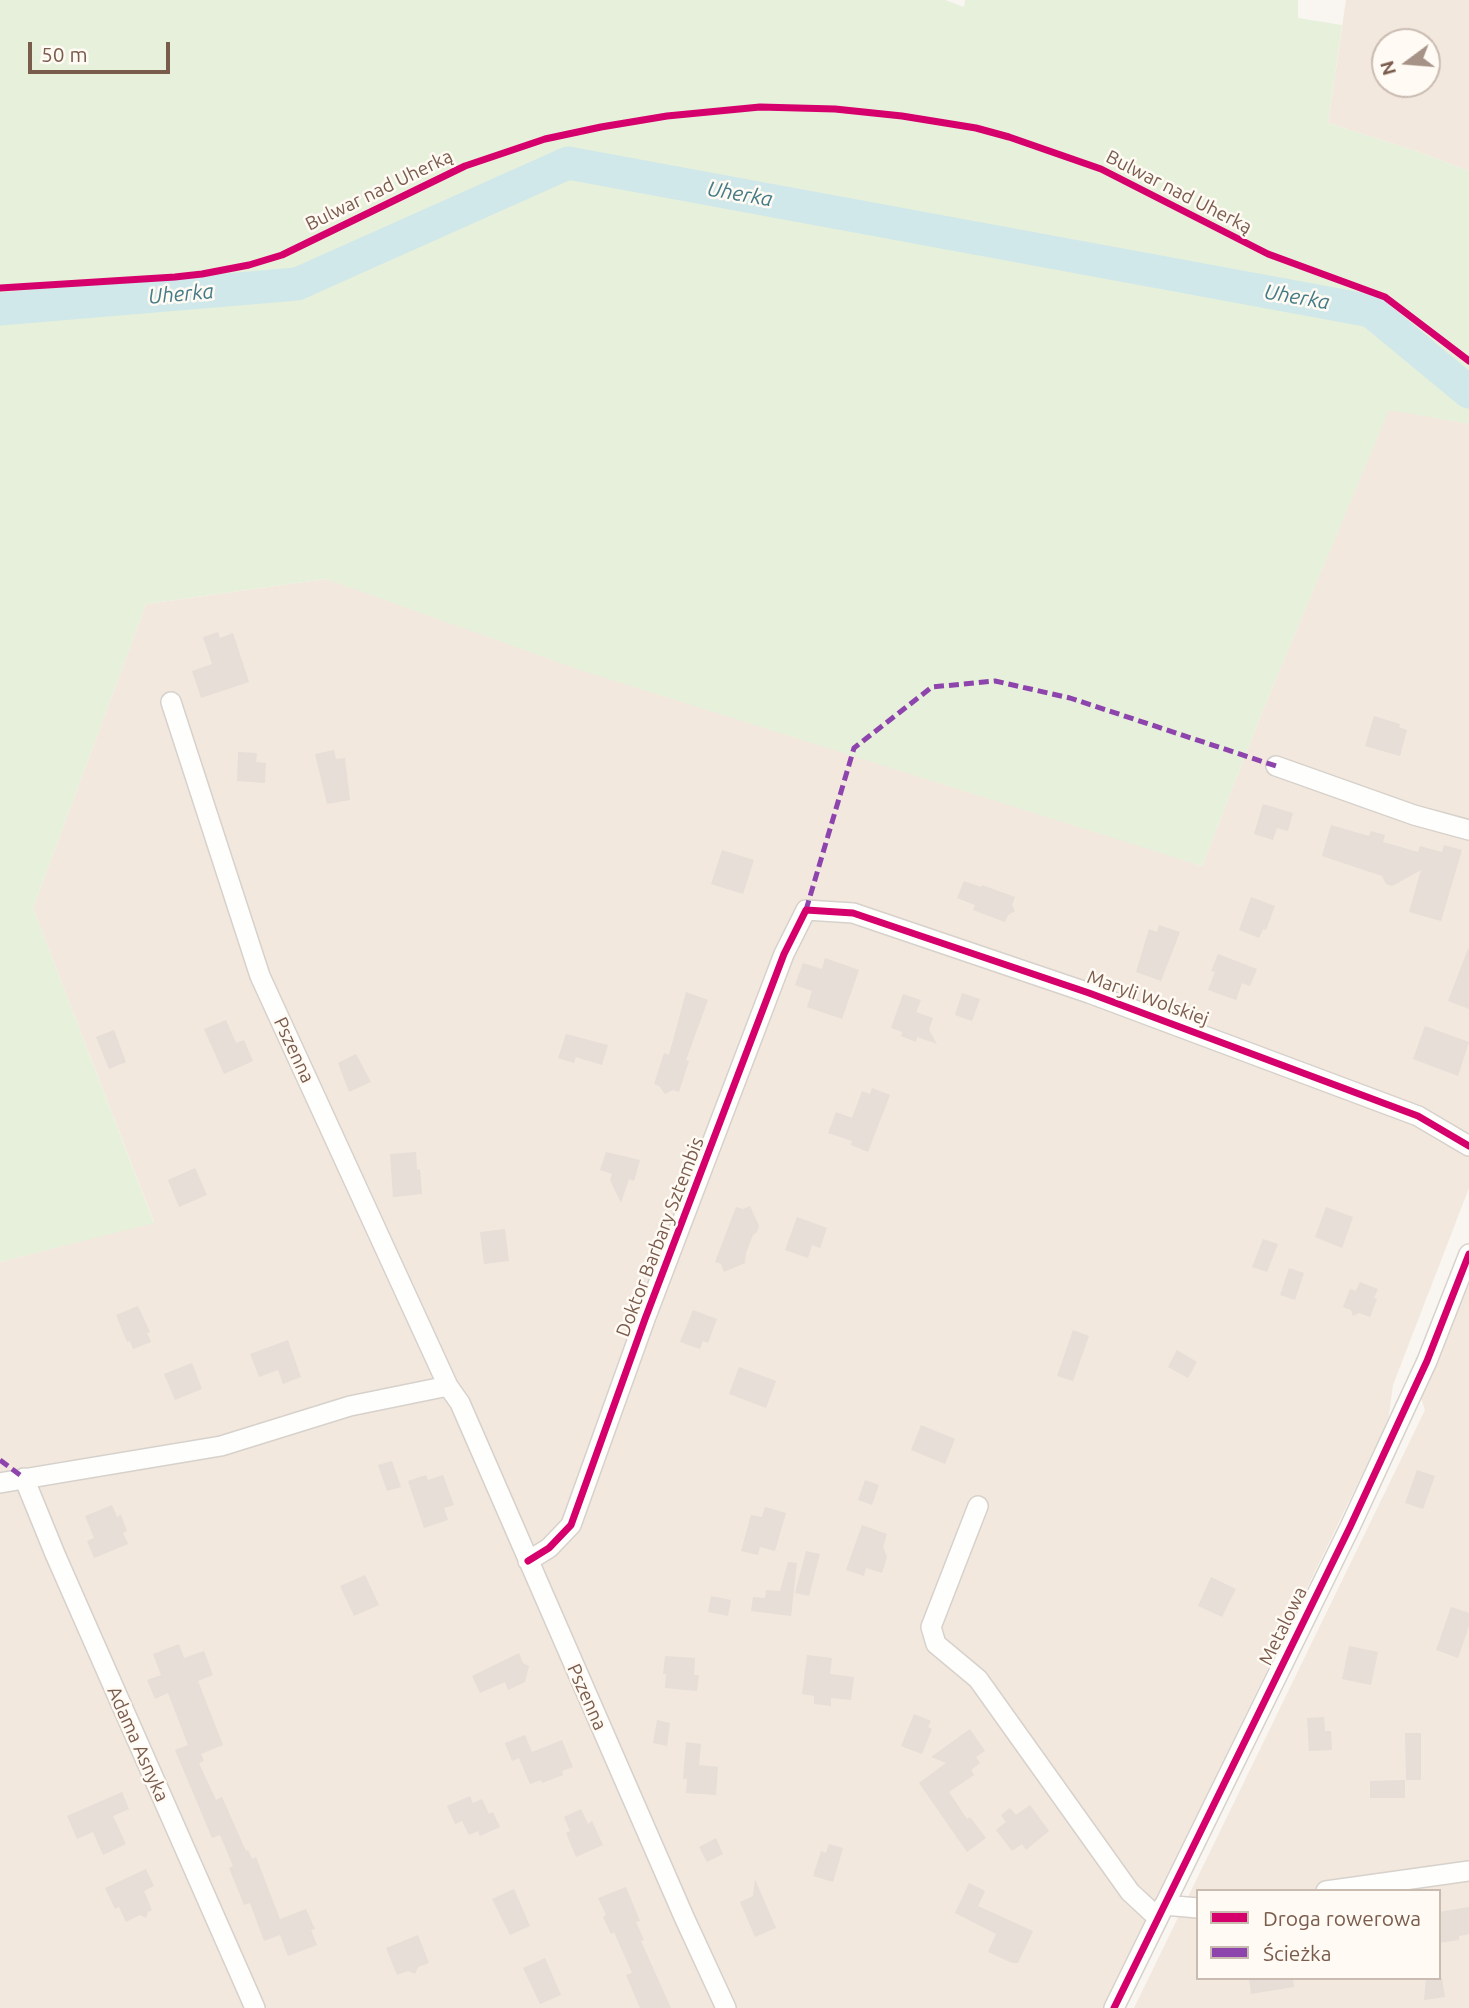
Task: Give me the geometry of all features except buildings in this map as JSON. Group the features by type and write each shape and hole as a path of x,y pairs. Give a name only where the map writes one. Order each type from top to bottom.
{"street":[{"name":"Pszenna","path":"171,702 260,976 448,1386 460,1403 726,2008"},
{"path":"1276,766 1414,815 1469,830"},
{"name":"Maryli Wolskiej","path":"806,910 853,912 1089,993 1418,1116 1469,1146"},
{"name":"Doktor Barbary Sztembis","path":"528,1560 549,1548 570,1525 784,954 806,910"},
{"name":"Metalowa","path":"1115,2008 1359,1508 1427,1361 1469,1254"},
{"path":"0,1483 221,1446 350,1406 448,1386"},
{"name":"Adama Asnyka","path":"24,1478 60,1567 255,2008"},
{"path":"978,1506 931,1627 936,1644 978,1679 1130,1892 1161,1911 1196,1908"},
{"path":"1340,1889 1469,1871"}],"shaded area":[{"path":"1346,0 1469,0 1469,171 1328,123"},
{"path":"1389,409 1469,424 1469,1188 1393,1385 1388,1421 1106,2008 0,2008 0,1262 154,1222 33,908 146,604 326,579 1202,866 1263,710"},
{"path":"1469,1279 1469,2008 1134,2008 1425,1410 1421,1398"}],"green space":[{"path":"0,0 945,0 964,7 965,0 1298,0 1298,18 1342,25 1328,123 1469,171 1469,424 1389,410 1263,710 1202,866 580,670 326,579 146,604 33,908 154,1223 0,1262"}],"waterway":[{"name":"Uherka","path":"0,309 297,284 568,163 1371,311 1469,392"}],"marked path":[{"path":"806,910 854,748 932,687 995,681 1070,698 1276,766"},
{"path":"0,1460 24,1478"}],"cycle path":[{"name":"Bulwar nad Uherką","path":"0,288 175,277 249,265 282,255 465,166 545,139 667,116 760,107 835,109 976,128 1101,169 1268,254 1385,297 1469,361"},
{"path":"528,1561 549,1548 571,1525 645,1319 784,954 806,910 853,913 1089,993 1418,1116 1469,1146"},
{"path":"1114,2008 1350,1527 1427,1361 1469,1254"}]}
